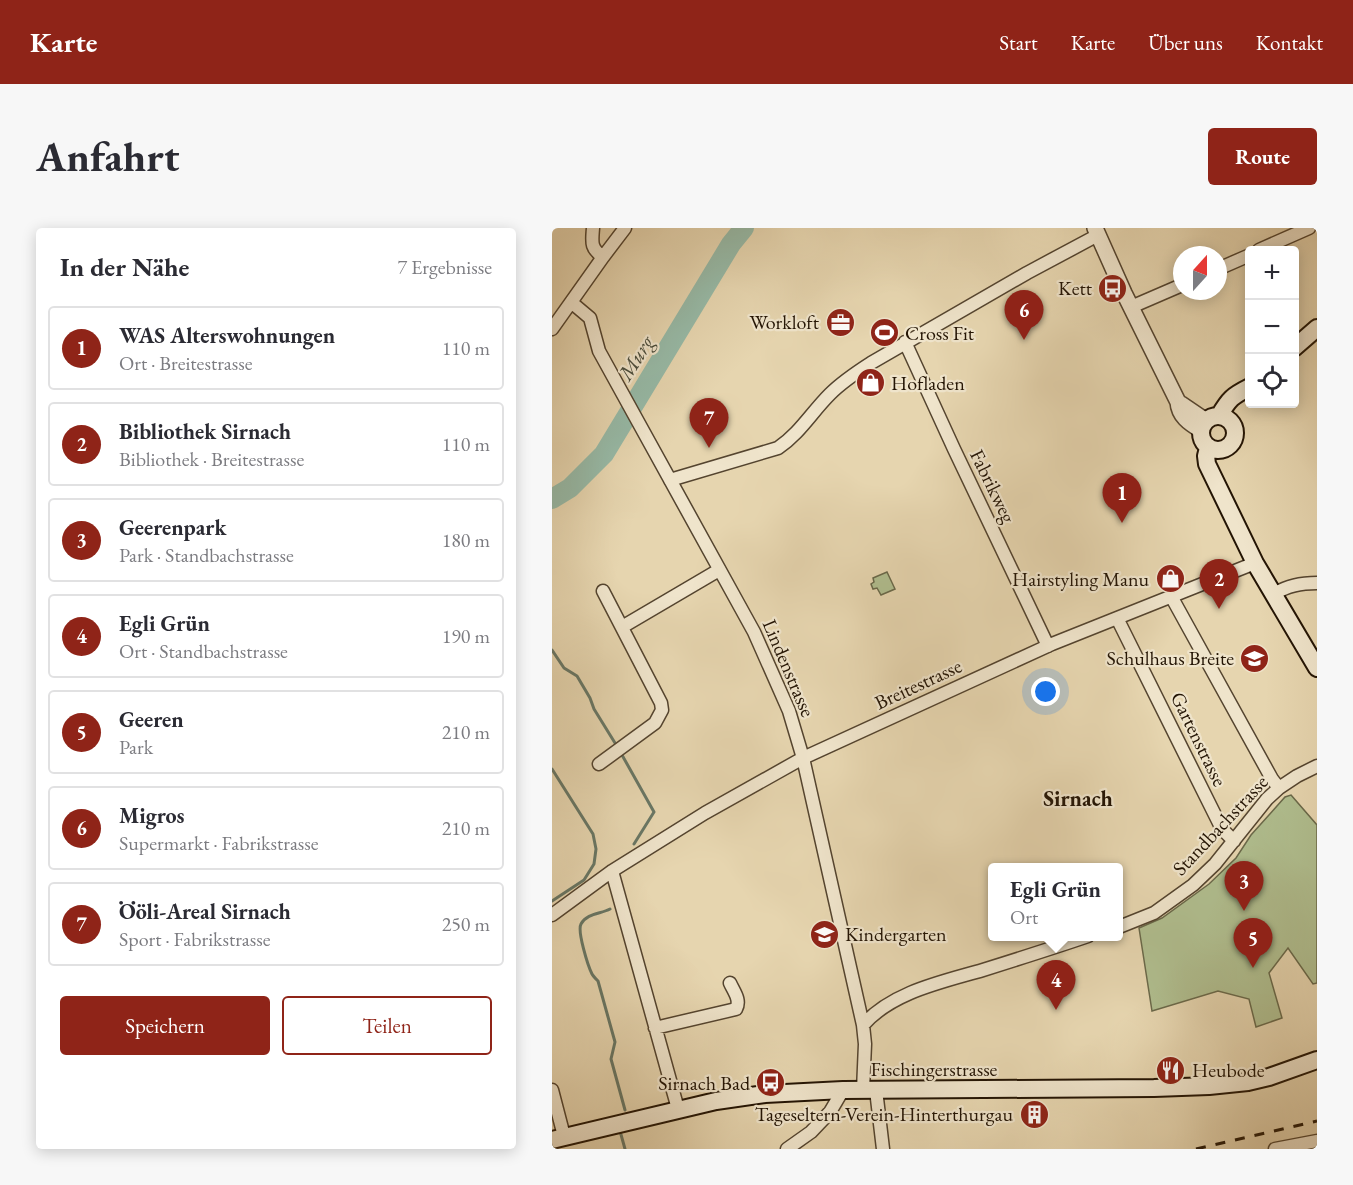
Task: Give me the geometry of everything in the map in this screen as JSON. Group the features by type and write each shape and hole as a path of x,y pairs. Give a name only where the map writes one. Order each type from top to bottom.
{"main road":[{"path":"1299,344 1317,328"},
{"path":"1214,422 1233,427 1234,437 1228,446 1214,449 1202,440 1214,422 1238,406 1245,395"},
{"path":"1214,449 1214,478 1256,563 1317,668"},
{"name":"Fischingerstrasse","path":"558,1138 678,1109 754,1095 843,1090 1209,1086 1248,1082 1269,1077 1317,1060"}],"street":[{"path":"593,228 593,248 603,256"},
{"path":"552,329 625,228"},
{"path":"1268,246 1309,228"},
{"path":"670,480 778,448 799,431 844,382 871,363 1096,232 1178,402 1214,422"},
{"path":"1227,265 1245,257"},
{"path":"1131,308 1173,289"},
{"name":"Lindenstrasse","path":"571,302 590,318 600,351 618,387 754,632 789,711 803,758 863,1025 870,1090 883,1149"},
{"name":"Fabrikweg","path":"905,342 1048,646"},
{"name":"Breitestrasse","path":"552,915 612,871 705,813 803,758 1048,646 1256,563"},
{"path":"622,627 719,570"},
{"path":"1273,594 1286,587 1302,583 1317,583"},
{"path":"599,764 655,723 662,710 661,703 603,591"},
{"path":"1171,596 1279,788"},
{"name":"Gartenstrasse","path":"1117,618 1222,829 1234,841"},
{"name":"Standbachstrasse","path":"1123,925 1154,913 1193,885 1215,864 1267,799 1297,776 1317,766"},
{"path":"612,871 678,1109"},
{"path":"863,1025 872,1015 888,1004 916,991 1072,941"},
{"path":"655,1028 736,1009 739,1002 730,983"},
{"path":"552,1090 558,1138"},
{"path":"787,1149 811,1132 830,1112 843,1090"},
{"path":"1275,1149 1317,1141"}],"green space":[{"path":"887,572 895,589 881,595 877,588 873,589 871,584 874,582 873,578"},
{"path":"1291,795 1317,825 1317,983 1313,984 1288,948 1269,973 1282,1018 1256,1027 1249,999 1218,991 1152,1011 1139,928 1162,918 1209,884 1236,858 1251,835 1285,797"}],"waterway":[{"name":"Murg","path":"552,499 570,488 604,454 731,244 744,228"},
{"path":"552,650 564,668 577,676 615,743"},
{"path":"622,755 654,812 634,844"},
{"path":"552,769 593,834 596,849 594,864 584,880 552,901"},
{"path":"610,909 584,920 580,934 590,970 598,981 615,1042 611,1059 625,1110"},
{"path":"620,1131 625,1149"}],"railway":[{"path":"1196,1149 1317,1121"}],"place":[{"name":"Kett","path":"1113,288"},
{"name":"Workloft","path":"840,322"},
{"name":"Cross Fit","path":"884,333"},
{"name":"Migros","path":"1024,340"},
{"name":"Hofladen","path":"870,383"},
{"name":"Ööli-Areal Sirnach","path":"709,448"},
{"name":"WAS Alterswohnungen","path":"1122,523"},
{"name":"Hairstyling Manu","path":"1170,579"},
{"name":"Bibliothek Sirnach","path":"1219,609"},
{"name":"Schulhaus Breite","path":"1255,658"},
{"name":"Geerenpark","path":"1244,911"},
{"name":"Kindergarten","path":"824,934"},
{"name":"Geeren","path":"1253,968"},
{"name":"Egli Grün","path":"1056,1010"},
{"name":"Heubode","path":"1171,1070"},
{"name":"Sirnach Bad","path":"771,1083"},
{"name":"Tageseltern-Verein-Hinterthurgau","path":"1034,1114"}],"district":[{"name":"Sirnach","path":"1078,798"}]}
